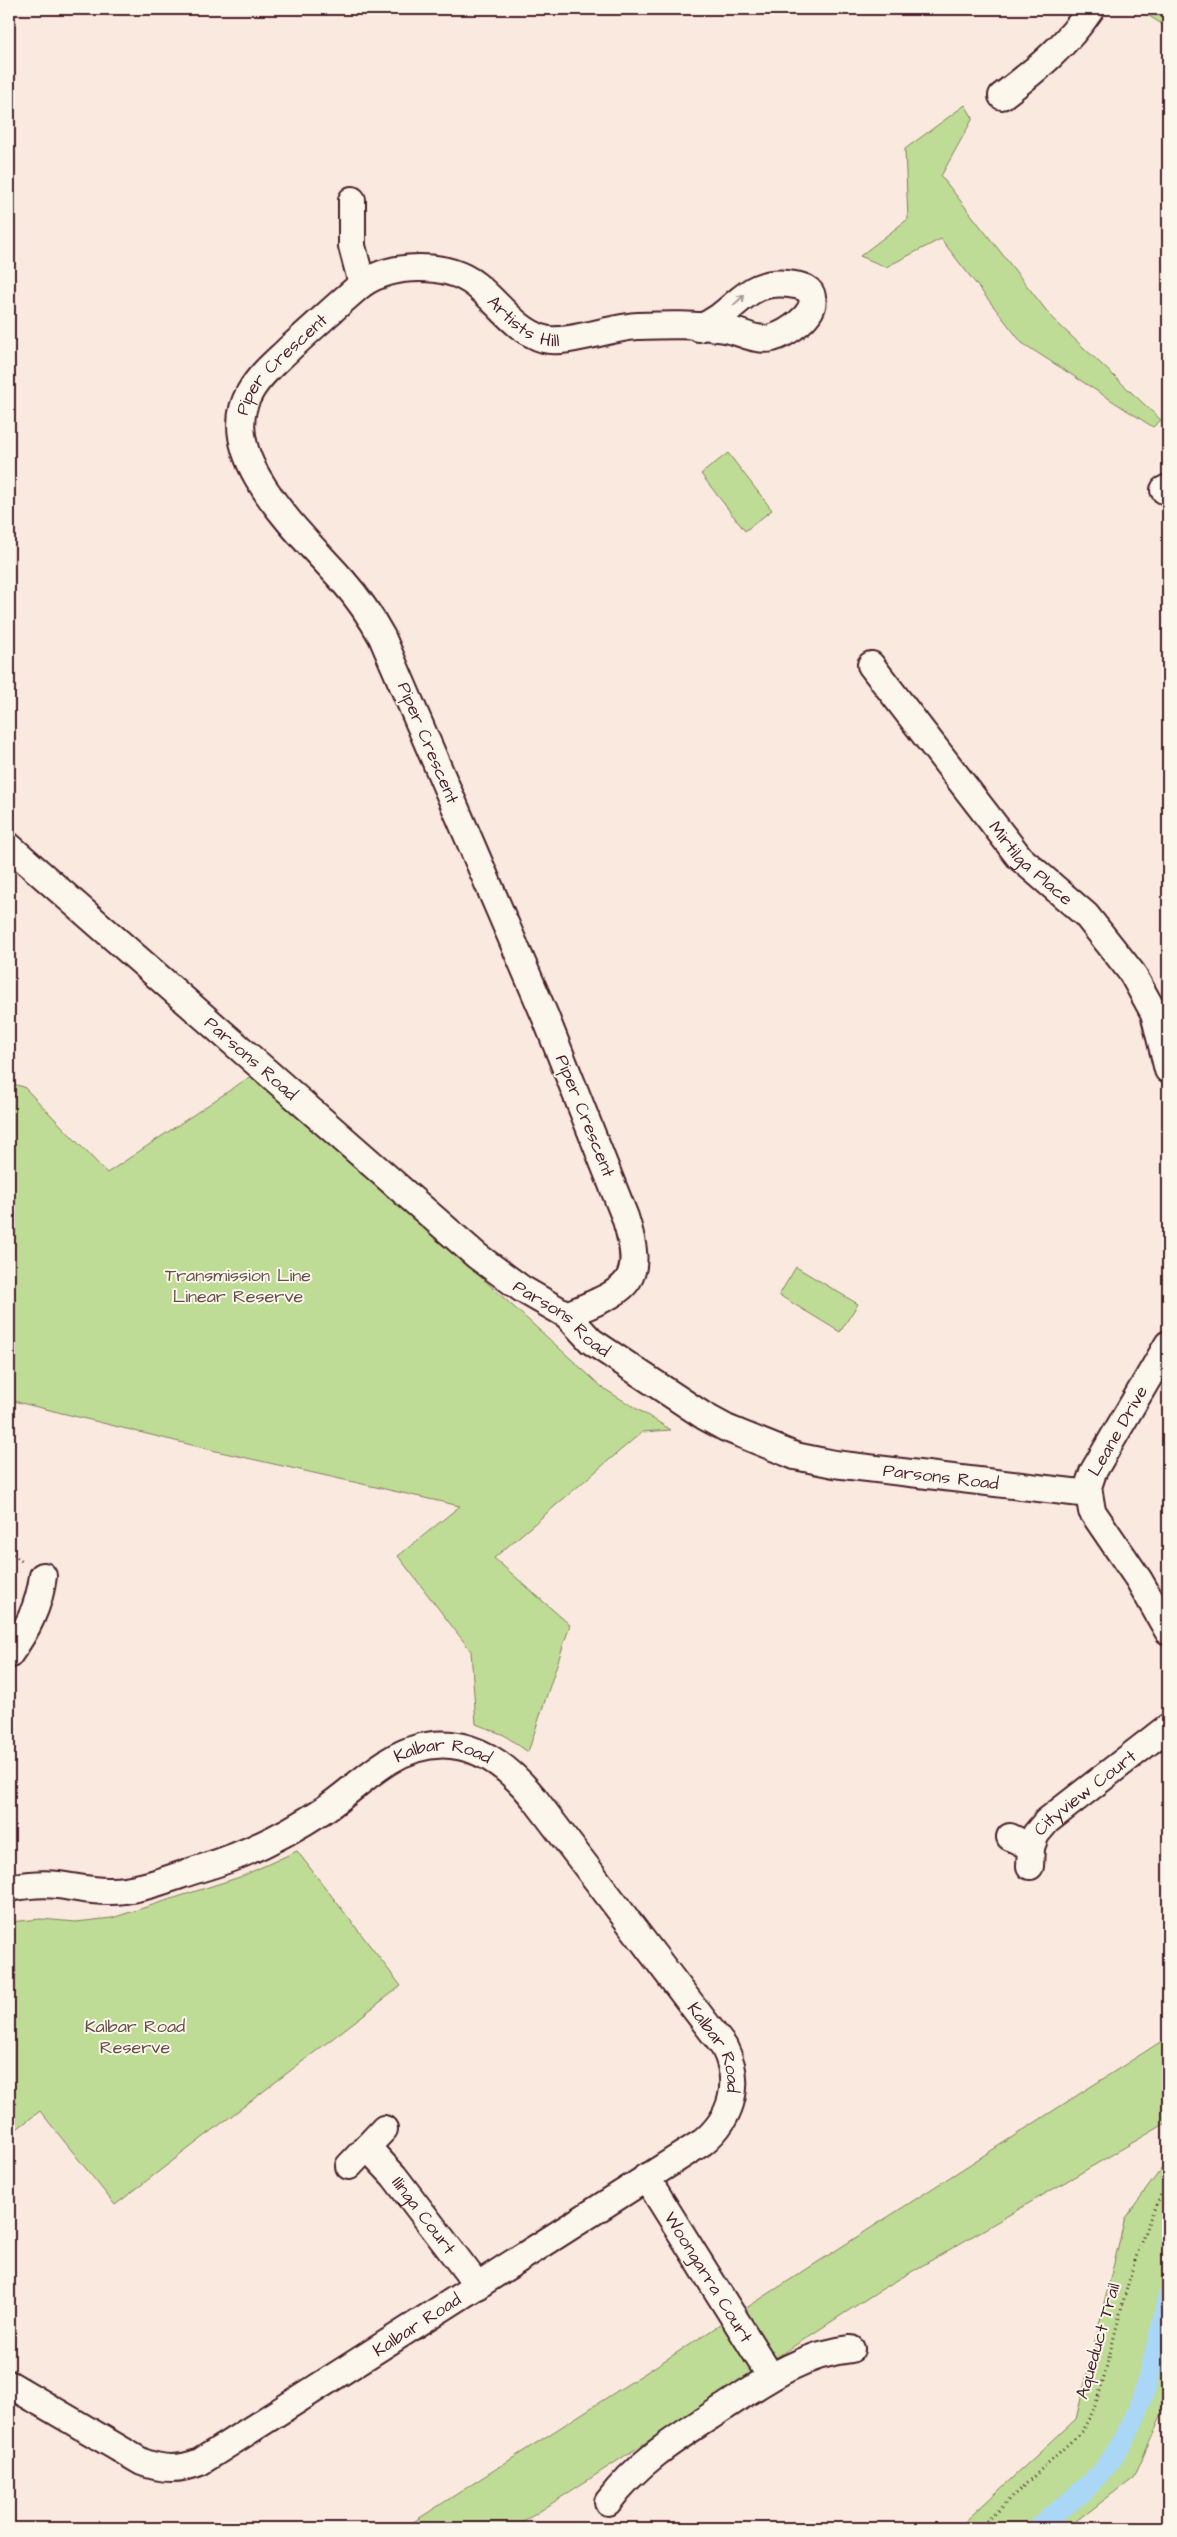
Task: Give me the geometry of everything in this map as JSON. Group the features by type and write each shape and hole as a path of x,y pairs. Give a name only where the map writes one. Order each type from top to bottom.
{"street":[{"path":"1002,96 1050,58 1079,27 1091,9"},
{"path":"352,200 352,246 362,284"},
{"name":"Artists Hill","path":"362,284 382,272 406,268 460,275 478,287 525,329 546,339 558,340 625,326 699,328"},
{"name":"Piper Crescent","path":"362,284 256,383 249,393 242,415 243,441 251,466 261,483 290,521 354,595 382,637 527,974 610,1174 633,1241 635,1260 633,1270 626,1283 612,1294 567,1315"},
{"name":"Mirtilga Place","path":"871,665 1008,844 1032,870 1086,915 1132,973 1154,1013 1168,1070"},
{"name":"Parsons Road","path":"9,846 243,1049 465,1246 522,1289 567,1315 591,1340 682,1402 726,1428 780,1451 834,1464 1089,1494"},
{"name":"Leane Drive","path":"1089,1494 1090,1480 1093,1472 1168,1344"},
{"path":"1089,1494 1092,1511 1096,1519 1134,1573 1168,1631"},
{"path":"9,1655 30,1623 39,1599 43,1576"},
{"name":"Cityview Court","path":"1024,1850 1047,1821 1168,1727"},
{"name":"Kalbar Road","path":"9,1888 47,1884 108,1892 139,1887 205,1867 276,1838 324,1809 388,1762 416,1749 432,1746 454,1746 489,1756 513,1773 714,2033 730,2058 734,2071 733,2097 722,2123 703,2142 219,2451 189,2467 164,2469 142,2462 9,2384"},
{"name":"Ilinga Court","path":"349,2166 375,2138 394,2176 478,2286"},
{"name":"Woongarra Court","path":"646,2177 771,2377"},
{"path":"608,2502 627,2478 652,2454 771,2377 818,2355 850,2349"}],"path":[{"name":"Aqueduct Trail","path":"979,2528 1082,2431 1093,2411 1101,2388 1139,2246 1154,2206 1168,2181"}],"green space":[{"path":"1138,9 1168,9 1168,28"},
{"path":"965,105 973,118 941,176 1053,319 1161,420 1153,427 1022,343 941,239 886,267 860,256 908,219 905,149"},
{"path":"728,453 772,510 745,531 701,474"},
{"name":"Transmission Line Linear Reserve","path":"251,1076 461,1259 603,1388 671,1430 642,1432 494,1558 570,1625 528,1752 504,1735 476,1724 471,1651 398,1556 460,1506 216,1451 9,1400 9,1083 24,1087 107,1173"},
{"path":"796,1267 858,1304 840,1332 779,1295"},
{"name":"Kalbar Road Reserve","path":"297,1851 401,1986 115,2205 40,2111 9,2135 9,1922 41,1919 76,1922 112,1918 240,1877"},
{"path":"1168,2037 1168,2122 877,2292 514,2528 404,2528"},
{"path":"1168,2160 1168,2401 1134,2477 1068,2528 958,2528 1076,2419 1125,2218"}],"waterway":[{"path":"1037,2528 1095,2479 1125,2438 1144,2393 1168,2297"}]}
